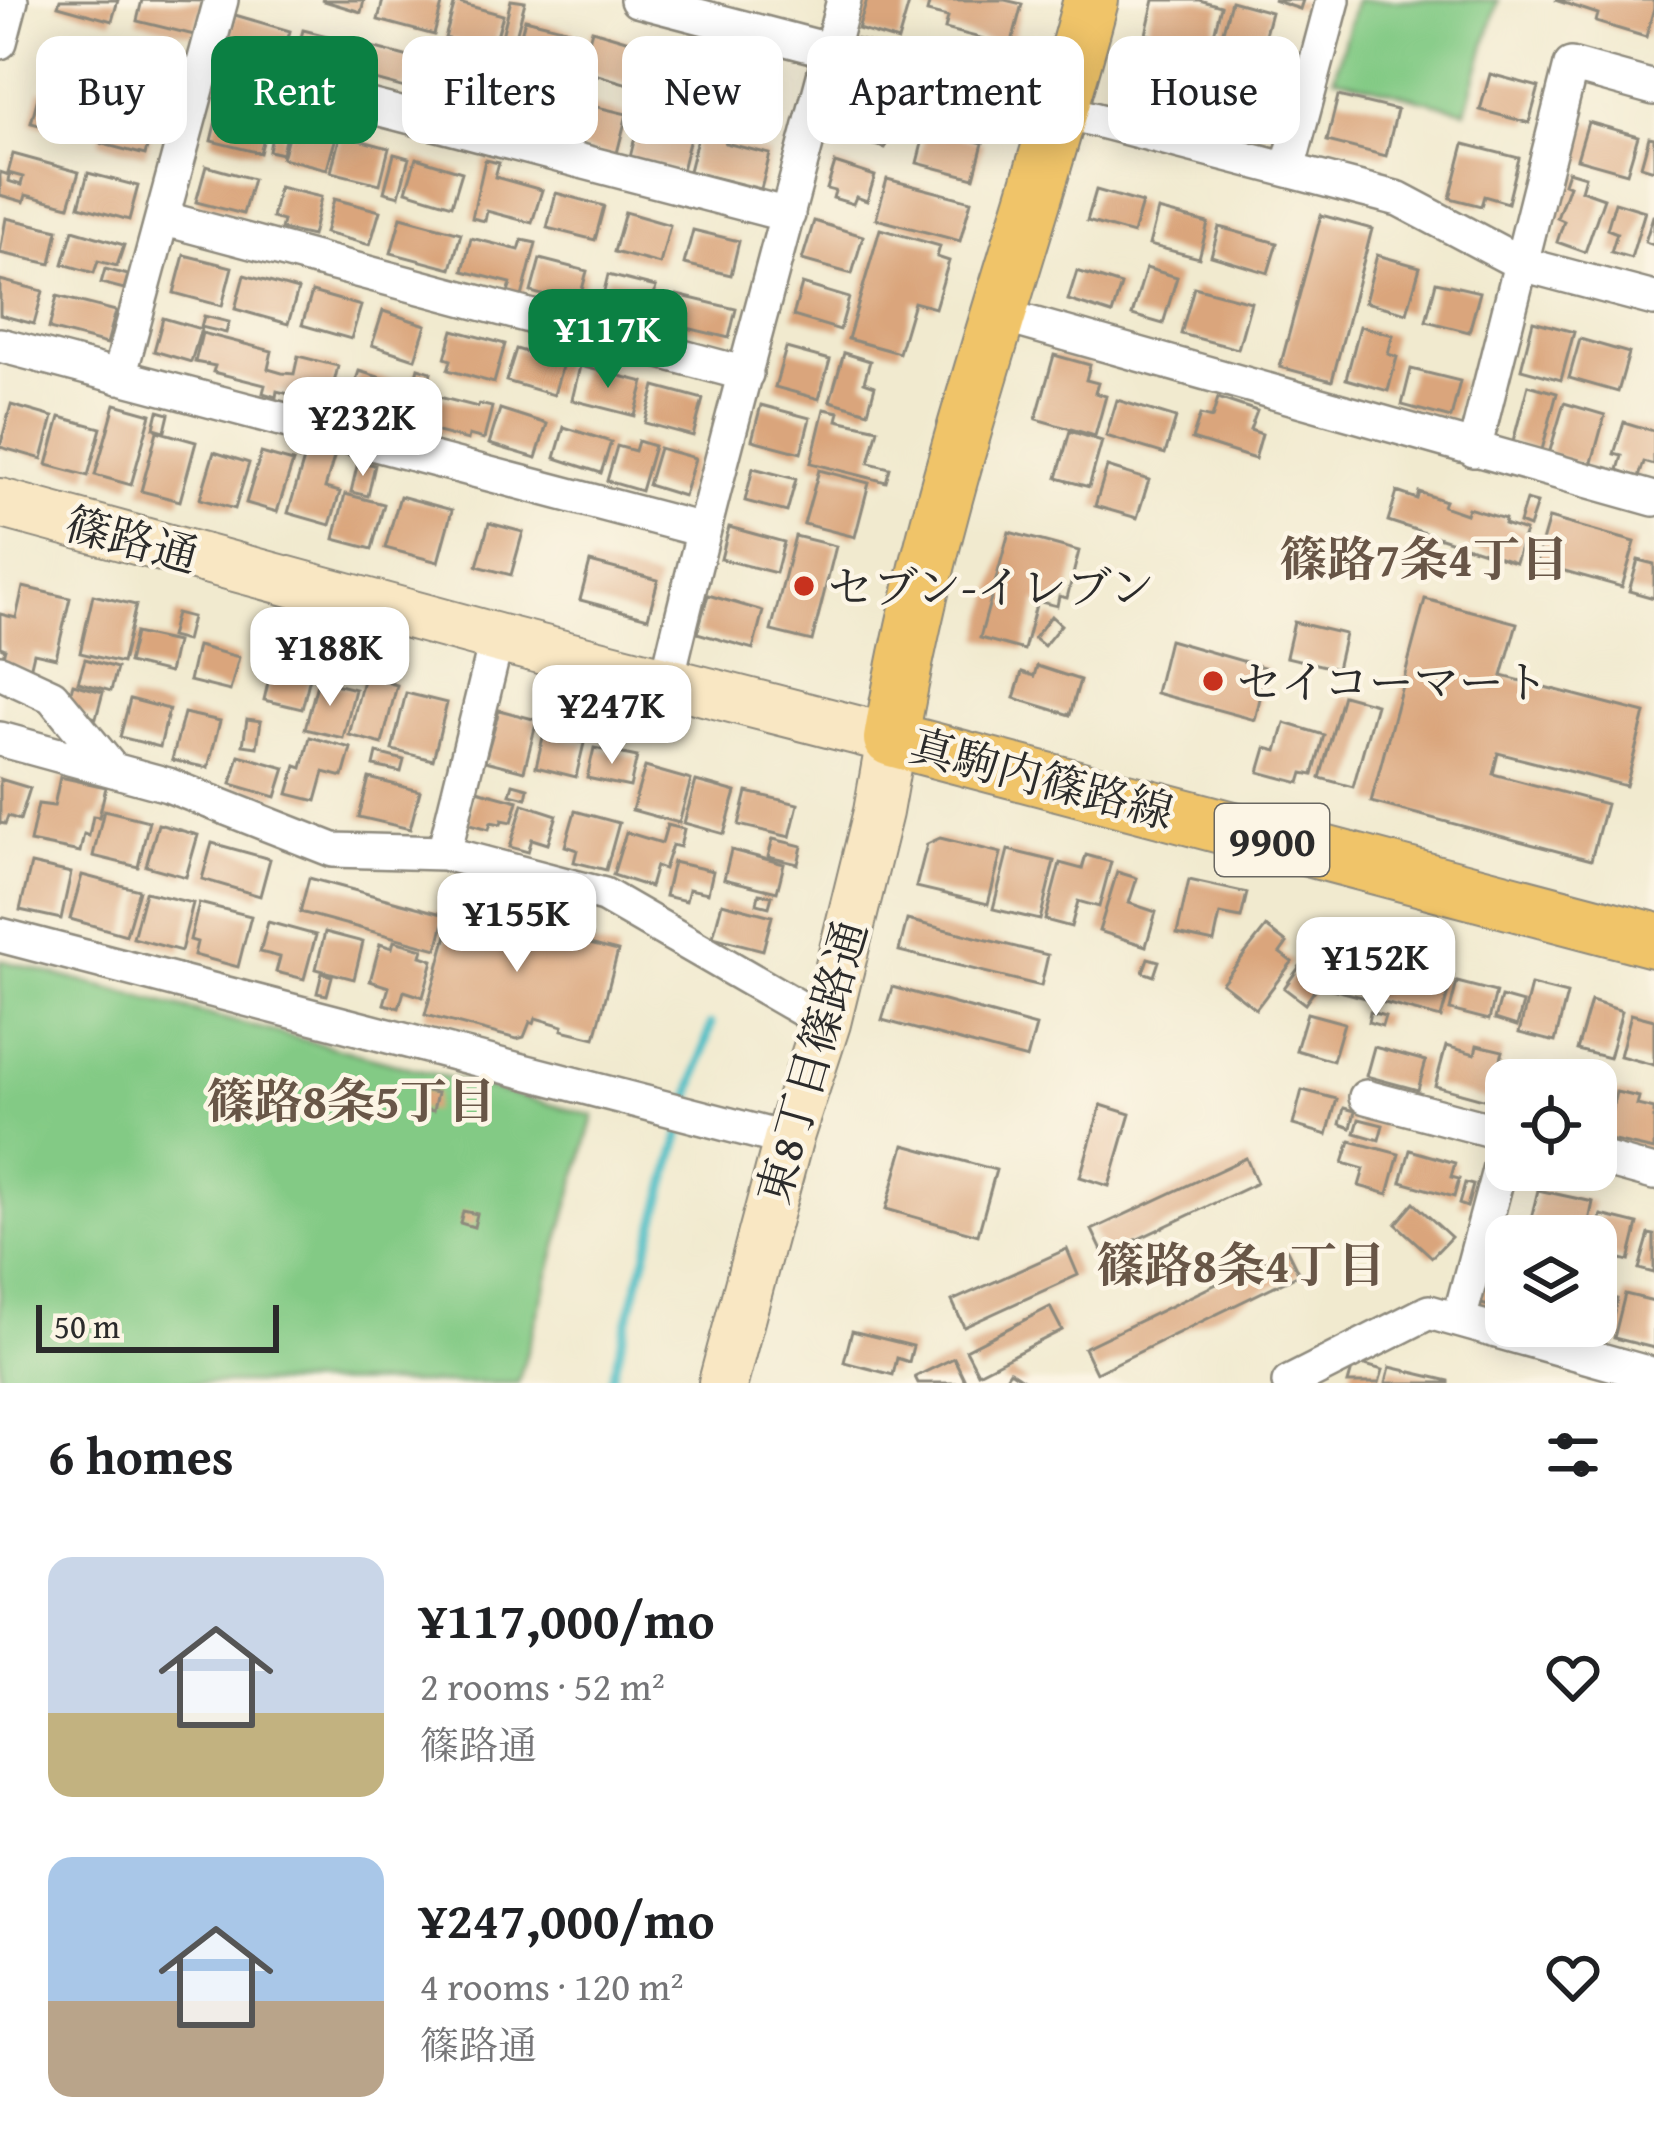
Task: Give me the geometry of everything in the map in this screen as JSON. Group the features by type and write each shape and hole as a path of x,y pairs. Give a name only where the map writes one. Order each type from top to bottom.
{"main road":[{"name":"真駒内篠路線","path":"1082,36 1091,0"},
{"name":"真駒内篠路線","path":"1052,144 966,422 903,667 891,739 1654,940"},
{"name":"篠路通","path":"0,503 891,739"},
{"name":"東8丁目篠路通","path":"723,1383 788,1140 826,1023 878,812 891,739"}],"street":[{"path":"0,42 11,0"},
{"path":"119,377 221,0"},
{"path":"638,0 807,44"},
{"path":"835,36 844,0"},
{"path":"1288,169 1333,0"},
{"path":"204,63 788,214"},
{"path":"1474,451 1571,65 1654,88"},
{"path":"1084,116 1399,199 1522,264 1654,299"},
{"path":"667,680 702,530 807,142"},
{"path":"162,218 746,374"},
{"path":"1000,315 1654,499"},
{"path":"0,345 702,530"},
{"path":"444,853 496,638"},
{"path":"0,672 52,696 112,769"},
{"path":"0,739 168,785 333,850 444,853 604,895 826,1023"},
{"path":"0,935 788,1140"},
{"path":"1366,1096 1485,1128"},
{"path":"1617,1163 1654,1173"},
{"path":"1459,1320 1493,1191"},
{"path":"1288,1383 1429,1312 1654,1375"}],"green space":[{"path":"1356,0 1498,0 1466,111 1334,77"},
{"path":"0,960 594,1116 518,1383 0,1383"}],"building":[{"path":"60,0 118,0 112,21 58,6"},
{"path":"142,0 203,1 194,35 137,21"},
{"path":"321,0 364,0 361,12"},
{"path":"383,0 442,4 434,35 378,20"},
{"path":"511,0 525,2 516,36 502,36"},
{"path":"867,0 910,0 899,36 858,29"},
{"path":"930,0 1022,4 1014,36 972,36 945,29 948,17 927,12"},
{"path":"1154,0 1199,0 1221,6 1214,36 1146,34"},
{"path":"1273,0 1303,0 1300,9"},
{"path":"1555,0 1654,0 1654,8 1646,37 1596,22 1598,14"},
{"path":"1231,1 1271,12 1265,36 1222,36"},
{"path":"455,2 503,15 497,36 446,36"},
{"path":"235,15 290,31 289,36 229,36"},
{"path":"525,19 574,31 573,36 521,36"},
{"path":"592,30 622,39 622,82 598,75 598,36 590,36"},
{"path":"378,49 402,55 402,87 378,81"},
{"path":"1490,74 1539,87 1529,123 1480,110"},
{"path":"1338,96 1397,110 1386,156 1327,141"},
{"path":"598,107 622,113 616,157 561,144 598,144"},
{"path":"1588,122 1638,136 1627,173 1577,159"},
{"path":"1649,137 1654,138 1654,170 1641,166"},
{"path":"103,144 148,144 145,155"},
{"path":"223,144 262,144 260,153"},
{"path":"270,144 284,144 282,154 269,151"},
{"path":"286,144 334,144 327,169 282,158"},
{"path":"338,144 389,148 380,184 331,172"},
{"path":"633,144 688,144 682,170 630,157"},
{"path":"696,144 729,144 770,154 761,189 689,171"},
{"path":"922,144 983,144 974,178 917,163"},
{"path":"1464,144 1519,158 1508,203 1484,196 1481,206 1450,198"},
{"path":"13,154 79,172 69,206 26,195 24,202 0,195 0,172 21,185 23,177 8,173"},
{"path":"394,154 409,158 399,196 384,192"},
{"path":"416,158 462,172 452,205 406,191"},
{"path":"485,160 499,163 495,177 542,190 532,223 487,211 485,221 472,218"},
{"path":"835,163 875,176 867,201 856,197 853,204 833,198 835,191 827,189"},
{"path":"206,166 253,179 243,214 196,202"},
{"path":"1568,171 1585,176 1581,190 1604,198 1585,252 1557,242 1564,221 1557,218 1569,185 1564,183"},
{"path":"88,173 138,186 129,220 79,206"},
{"path":"887,179 971,201 960,241 876,219"},
{"path":"279,187 321,197 312,236 281,229 283,221 272,218"},
{"path":"1096,190 1142,203 1133,234 1087,221"},
{"path":"556,193 604,206 595,240 547,228"},
{"path":"334,199 380,211 370,245 325,233"},
{"path":"1615,202 1645,211 1631,258 1611,252 1617,233 1607,229"},
{"path":"1158,210 1208,223 1199,258 1149,245"},
{"path":"625,212 670,225 660,264 614,252"},
{"path":"1321,215 1372,229 1332,381 1280,367"},
{"path":"1654,216 1654,245 1645,242"},
{"path":"401,217 461,233 451,269 391,253"},
{"path":"6,218 58,230 51,264 0,253"},
{"path":"814,221 863,236 852,274 802,260"},
{"path":"1219,227 1277,243 1268,273 1211,256"},
{"path":"880,229 940,246 937,257 949,261 935,308 914,302 899,353 848,339"},
{"path":"73,230 124,245 117,266 98,261 94,273 63,264"},
{"path":"693,230 739,241 731,275 684,264"},
{"path":"471,238 519,250 522,240 536,243 522,297 508,293 511,283 463,271"},
{"path":"184,255 232,267 222,306 174,293"},
{"path":"1377,255 1420,267 1407,313 1365,302"},
{"path":"540,259 587,271 578,305 531,292"},
{"path":"1146,268 1177,277 1163,324 1132,315"},
{"path":"105,269 128,275 124,289 101,283"},
{"path":"1077,271 1121,285 1112,314 1068,300"},
{"path":"244,275 298,290 288,324 235,309"},
{"path":"608,275 656,287 648,319 600,308"},
{"path":"0,280 43,291 34,324 0,315"},
{"path":"1436,282 1480,292 1469,332 1426,321"},
{"path":"802,284 849,298 840,330 793,316"},
{"path":"1194,287 1251,302 1238,349 1181,334"},
{"path":"312,292 361,306 351,339 302,325"},
{"path":"677,295 736,309 729,338 670,324"},
{"path":"57,296 116,311 107,344 49,329"},
{"path":"383,311 426,325 415,359 372,345"},
{"path":"204,316 229,322 226,333 201,327"},
{"path":"163,318 201,329 191,362 154,351"},
{"path":"1533,321 1574,332 1561,380 1521,369"},
{"path":"1360,326 1393,335 1388,354 1397,357 1388,391 1346,379"},
{"path":"453,330 505,344 494,383 448,370 451,360 445,358"},
{"path":"202,333 272,351 268,369 282,373 294,374 298,356 338,366 329,404 277,391 276,397 263,393 265,385 213,372 215,366 195,362"},
{"path":"1580,339 1629,353 1618,392 1569,378"},
{"path":"786,348 830,360 819,399 775,387"},
{"path":"516,349 563,363 554,395 506,381"},
{"path":"844,353 870,361 864,382 875,386 868,412 830,401"},
{"path":"1054,355 1090,365 1086,380 1098,383 1095,393 1106,396 1095,436 1036,419"},
{"path":"580,366 644,382 635,416 572,400"},
{"path":"418,368 431,372 428,383 415,379"},
{"path":"1411,369 1460,381 1451,418 1402,405"},
{"path":"359,371 411,387 400,424 347,408"},
{"path":"1528,385 1557,393 1542,450 1513,442"},
{"path":"655,386 703,399 693,436 645,423"},
{"path":"431,395 492,407 484,439 469,435 468,440 422,428"},
{"path":"1218,398 1257,411 1250,430 1262,434 1255,459 1192,439 1200,415 1212,418"},
{"path":"1117,400 1176,418 1165,454 1106,436"},
{"path":"1564,403 1605,415 1591,466 1549,454"},
{"path":"115,404 151,414 131,485 95,475"},
{"path":"11,405 53,417 42,459 0,447"},
{"path":"761,405 810,418 801,453 752,440"},
{"path":"500,409 547,424 536,458 489,444"},
{"path":"824,409 839,412 837,420 878,429 869,463 890,468 886,482 811,463"},
{"path":"158,411 169,414 165,431 154,428"},
{"path":"60,417 101,428 88,476 47,465"},
{"path":"1624,422 1654,431 1654,465 1644,462 1639,477 1618,470 1622,456 1614,454"},
{"path":"564,427 611,442 601,473 555,458"},
{"path":"157,431 196,442 180,501 141,491"},
{"path":"1070,431 1102,441 1089,487 1057,478"},
{"path":"638,441 654,446 641,491 607,481 617,446 635,451"},
{"path":"308,446 335,454 325,488 340,492 330,525 288,513"},
{"path":"659,448 695,458 684,496 648,485"},
{"path":"214,452 249,463 235,509 200,499"},
{"path":"261,453 293,462 277,512 246,503"},
{"path":"358,462 375,465 368,496 351,492"},
{"path":"1107,467 1149,480 1137,518 1095,506"},
{"path":"753,468 796,479 787,512 745,501"},
{"path":"819,470 869,483 855,537 804,524"},
{"path":"1397,492 1417,499 1419,492 1466,514 1468,508 1505,519 1504,524 1525,531 1515,562 1388,521"},
{"path":"345,494 384,504 372,549 334,539"},
{"path":"400,496 452,510 438,562 385,548"},
{"path":"1526,500 1537,503 1529,527 1519,523"},
{"path":"1549,518 1635,542 1622,587 1536,563"},
{"path":"489,523 523,532 511,575 477,566"},
{"path":"729,527 784,542 776,573 721,559"},
{"path":"1009,532 1079,551 1067,598 1059,596 1057,606 1037,601 1024,650 980,638"},
{"path":"795,536 836,546 812,641 771,631"},
{"path":"1638,560 1654,564 1654,598 1629,591"},
{"path":"590,562 658,580 648,618 580,600"},
{"path":"23,587 70,598 56,658 34,653 30,670 1,663 5,649 0,647 0,614 16,618"},
{"path":"93,595 136,605 122,663 80,653"},
{"path":"708,595 763,611 753,649 697,633"},
{"path":"1425,599 1517,623 1502,676 1645,713 1626,786 1498,753 1493,774 1606,804 1591,860 1371,802"},
{"path":"176,613 192,617 186,641 170,637"},
{"path":"1051,616 1061,625 1044,646 1034,638"},
{"path":"1294,622 1345,634 1337,669 1286,657"},
{"path":"135,633 176,642 169,673 128,663"},
{"path":"1169,640 1267,668 1255,720 1156,693"},
{"path":"197,646 239,657 230,691 189,681"},
{"path":"276,649 298,654 294,670 311,673 302,709 264,700"},
{"path":"85,659 117,668 111,691 78,682"},
{"path":"1037,666 1080,680 1070,715 1014,698 1022,672 1034,676"},
{"path":"364,676 397,685 382,744 349,735"},
{"path":"318,680 355,689 343,738 305,729"},
{"path":"73,684 103,692 96,718 66,709"},
{"path":"406,693 447,703 433,760 392,750"},
{"path":"1343,695 1376,704 1353,787 1320,778"},
{"path":"130,699 169,709 160,747 120,737"},
{"path":"499,710 537,720 524,771 485,761"},
{"path":"184,713 220,721 208,768 172,760"},
{"path":"247,719 261,721 257,747 243,745"},
{"path":"1285,723 1324,735 1313,775 1303,773 1300,783 1259,772 1266,748 1277,751"},
{"path":"544,733 584,743 576,777 536,767"},
{"path":"310,737 351,748 343,777 324,772 316,801 288,794 296,766 302,768"},
{"path":"594,748 637,757 630,787 587,778"},
{"path":"377,753 404,760 401,772 374,766"},
{"path":"239,755 285,768 276,797 231,784"},
{"path":"645,767 691,780 679,823 632,810"},
{"path":"60,777 106,787 99,817 93,816 80,852 30,842 38,804 54,806"},
{"path":"369,778 420,791 410,829 359,817"},
{"path":"0,779 30,788 20,820 8,816 5,824 0,823"},
{"path":"696,781 736,792 724,834 684,823"},
{"path":"513,784 528,788 526,798 510,794"},
{"path":"477,790 518,801 512,822 491,822 489,829 467,823"},
{"path":"747,792 798,804 790,837 739,825"},
{"path":"523,804 557,815 548,844 532,839 528,852 510,847"},
{"path":"104,810 149,821 138,867 93,856"},
{"path":"575,811 619,823 606,870 574,862 577,850 565,846"},
{"path":"158,824 198,835 186,877 146,866"},
{"path":"667,825 684,829 680,847 672,845 664,869 656,866 650,887 613,875 626,832 662,843"},
{"path":"940,838 1001,853 988,904 916,887 927,844"},
{"path":"773,839 802,846 798,864 768,857"},
{"path":"212,843 270,859 260,896 202,879"},
{"path":"731,850 784,864 777,892 724,879"},
{"path":"1008,850 1054,861 1040,920 993,909"},
{"path":"1086,855 1111,862 1099,907 1078,901 1071,927 1045,920 1060,863 1082,869"},
{"path":"673,862 713,871 708,893 689,889 686,901 665,896"},
{"path":"31,864 71,873 61,919 20,910"},
{"path":"1117,872 1137,878 1129,903 1156,912 1146,946 1099,931"},
{"path":"82,875 139,890 126,935 70,919"},
{"path":"309,878 446,915 437,949 300,912"},
{"path":"1189,880 1247,893 1241,918 1220,914 1214,942 1177,934"},
{"path":"459,891 505,902 501,922 618,951 595,1038 536,1018 524,1037 517,1039 425,1015"},
{"path":"145,892 193,903 181,951 133,938"},
{"path":"759,894 772,896 769,907 757,904"},
{"path":"199,903 251,916 238,967 194,955 197,942 190,940"},
{"path":"722,903 772,916 763,950 713,937"},
{"path":"907,920 1048,955 1041,986 899,951"},
{"path":"268,922 316,935 304,979 276,972 280,957 260,952"},
{"path":"1266,927 1287,943 1280,953 1292,962 1256,1009 1222,983"},
{"path":"325,932 363,942 354,979 316,969"},
{"path":"394,941 423,949 421,956 433,960 423,997 404,991 399,1008 384,1004 389,987 370,981 380,944 392,948"},
{"path":"1334,951 1451,982 1441,1018 1324,987"},
{"path":"1148,958 1159,961 1154,976 1143,972"},
{"path":"1300,966 1321,981 1305,1004 1284,988"},
{"path":"322,973 332,976 327,995 317,993"},
{"path":"1457,982 1496,992 1489,1020 1450,1010"},
{"path":"1531,985 1567,994 1555,1042 1519,1033"},
{"path":"892,987 1036,1026 1027,1059 882,1020"},
{"path":"1501,997 1523,1003 1517,1026 1495,1019"},
{"path":"1591,1001 1622,1011 1609,1058 1577,1050"},
{"path":"1370,1012 1385,1016 1382,1026 1368,1022"},
{"path":"1307,1013 1344,1023 1333,1061 1296,1050"},
{"path":"1631,1014 1654,1020 1654,1065 1620,1056"},
{"path":"1477,1045 1503,1051 1501,1059 1485,1059 1485,1100 1435,1086 1446,1046 1475,1054"},
{"path":"1374,1047 1426,1061 1418,1090 1366,1076"},
{"path":"421,1090 437,1093 433,1111 417,1108"},
{"path":"1302,1090 1337,1099 1327,1135 1293,1125"},
{"path":"1617,1092 1639,1097 1637,1105 1654,1109 1654,1150 1617,1142"},
{"path":"1101,1105 1130,1114 1109,1186 1080,1177"},
{"path":"1344,1108 1355,1111 1351,1128 1340,1124"},
{"path":"1359,1119 1383,1125 1379,1140 1355,1133"},
{"path":"1350,1141 1399,1154 1388,1194 1359,1186 1364,1169 1343,1163"},
{"path":"904,1145 996,1170 978,1235 886,1209"},
{"path":"1410,1150 1455,1163 1451,1177 1459,1179 1454,1197 1401,1182"},
{"path":"1246,1158 1257,1183 1104,1255 1092,1230"},
{"path":"1465,1183 1473,1185 1467,1207 1459,1204"},
{"path":"1538,1191 1593,1202 1590,1215 1532,1215"},
{"path":"1414,1203 1451,1237 1432,1257 1396,1224"},
{"path":"463,1211 477,1214 474,1227 460,1223"},
{"path":"1617,1219 1638,1224 1629,1261 1617,1258"},
{"path":"1649,1234 1654,1235 1654,1273 1639,1269"},
{"path":"1067,1249 1078,1275 964,1327 952,1301"},
{"path":"1287,1250 1299,1274 1096,1373 1084,1348"},
{"path":"1485,1277 1485,1305 1478,1303"},
{"path":"1625,1294 1654,1301 1654,1348 1617,1339"},
{"path":"1050,1307 1062,1330 978,1373 966,1350"},
{"path":"852,1331 913,1346 909,1362 897,1358 893,1375 844,1362"},
{"path":"954,1358 966,1383 918,1383 915,1377"},
{"path":"1354,1362 1383,1370 1379,1383 1348,1383"},
{"path":"1390,1367 1449,1381 1449,1383 1386,1383"},
{"path":"1010,1371 1028,1383 1002,1383"}],"waterway":[{"path":"688,1105 711,1024"},
{"path":"610,1383 684,1121"}],"place":[{"name":"セブン-イレブン","path":"804,586"},
{"name":"セイコーマート","path":"1213,681"}],"district":[{"name":"篠路7条4丁目","path":"1424,558"},
{"name":"篠路8条5丁目","path":"351,1100"},
{"name":"篠路8条4丁目","path":"1241,1264"}]}
